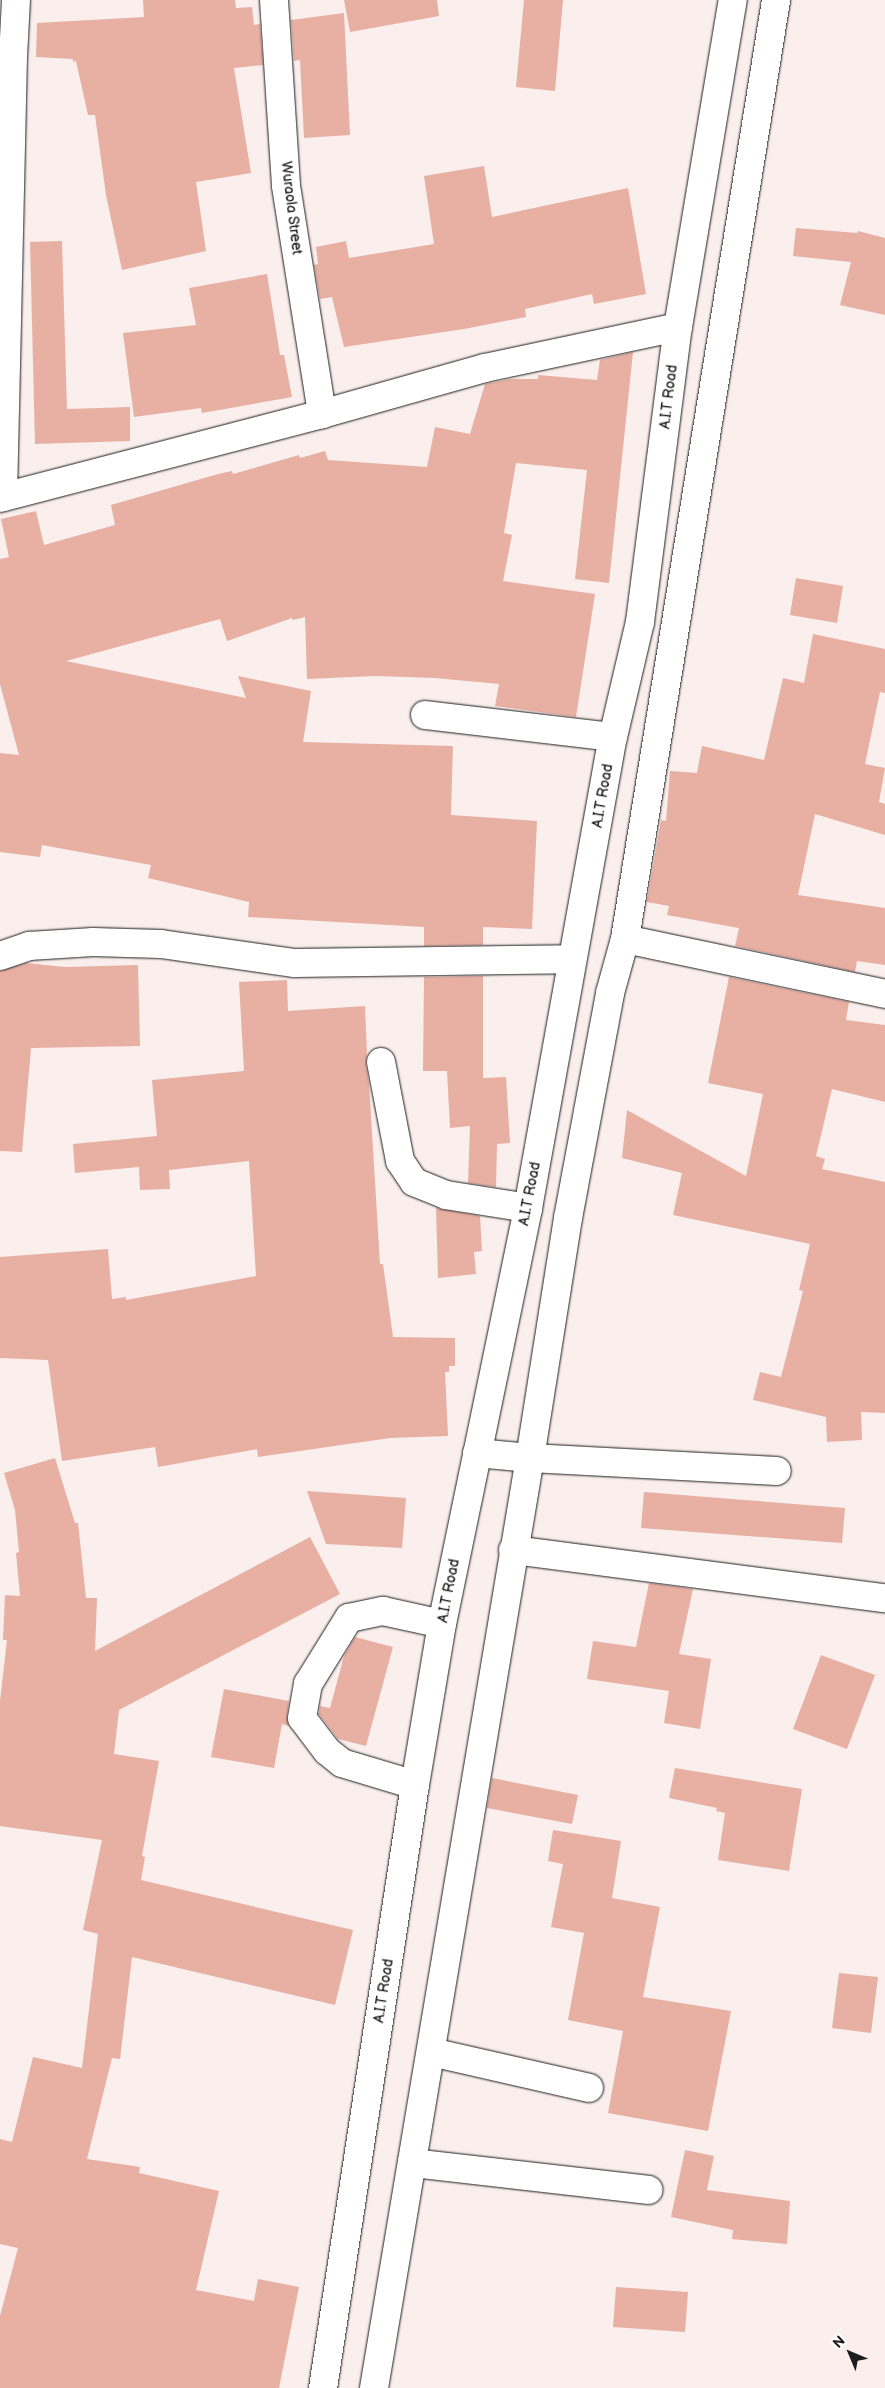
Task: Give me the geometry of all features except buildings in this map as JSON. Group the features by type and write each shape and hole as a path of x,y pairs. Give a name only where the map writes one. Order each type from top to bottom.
{"street":[{"path":"16,0 1,498 322,414 485,368 678,327"},
{"name":"Wuraola Street","path":"274,0 286,186 322,414"},
{"name":"A.I.T Road","path":"323,2388 415,1785 442,1624 528,1208 614,737 640,622 678,327 733,0"},
{"path":"374,2388 513,1550 530,1458 569,1208 610,993 625,939 776,0"},
{"path":"425,715 614,737"},
{"path":"625,939 885,994"},
{"path":"0,956 29,946 93,942 161,944 295,963 572,959"},
{"path":"381,1062 400,1161 414,1182 446,1195 528,1208"},
{"path":"478,1452 530,1458 777,1471"},
{"path":"513,1550 885,1598"},
{"path":"415,1785 342,1763 326,1751 302,1718 308,1684 349,1618 383,1611 442,1624"},
{"path":"431,2052 589,2088"},
{"path":"412,2163 648,2190"}]}
